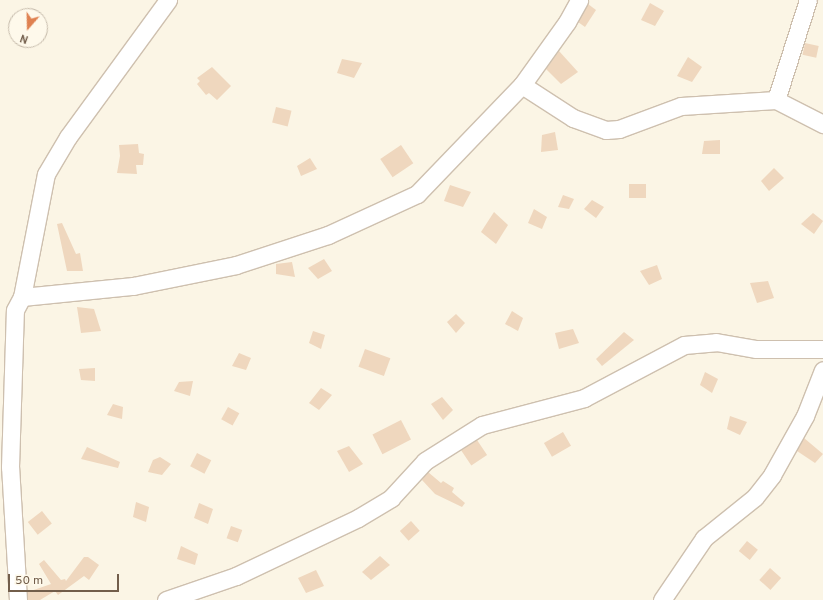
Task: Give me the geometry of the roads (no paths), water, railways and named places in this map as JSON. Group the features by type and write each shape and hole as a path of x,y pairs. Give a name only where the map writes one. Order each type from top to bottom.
{"street":[{"path":"18,600 10,467 12,307 46,174 54,158 168,0"},
{"path":"12,307 236,266 328,235 417,194 522,85 567,22 579,0"},
{"path":"776,100 808,0"},
{"path":"522,85 573,118 606,130 619,130 681,106 776,100 823,124"},
{"path":"166,600 236,576 358,518 392,498 425,461 482,425 584,398 684,345 716,342 756,349 823,349"},
{"path":"662,600 704,538 755,497 772,475 805,416 823,370"}]}
